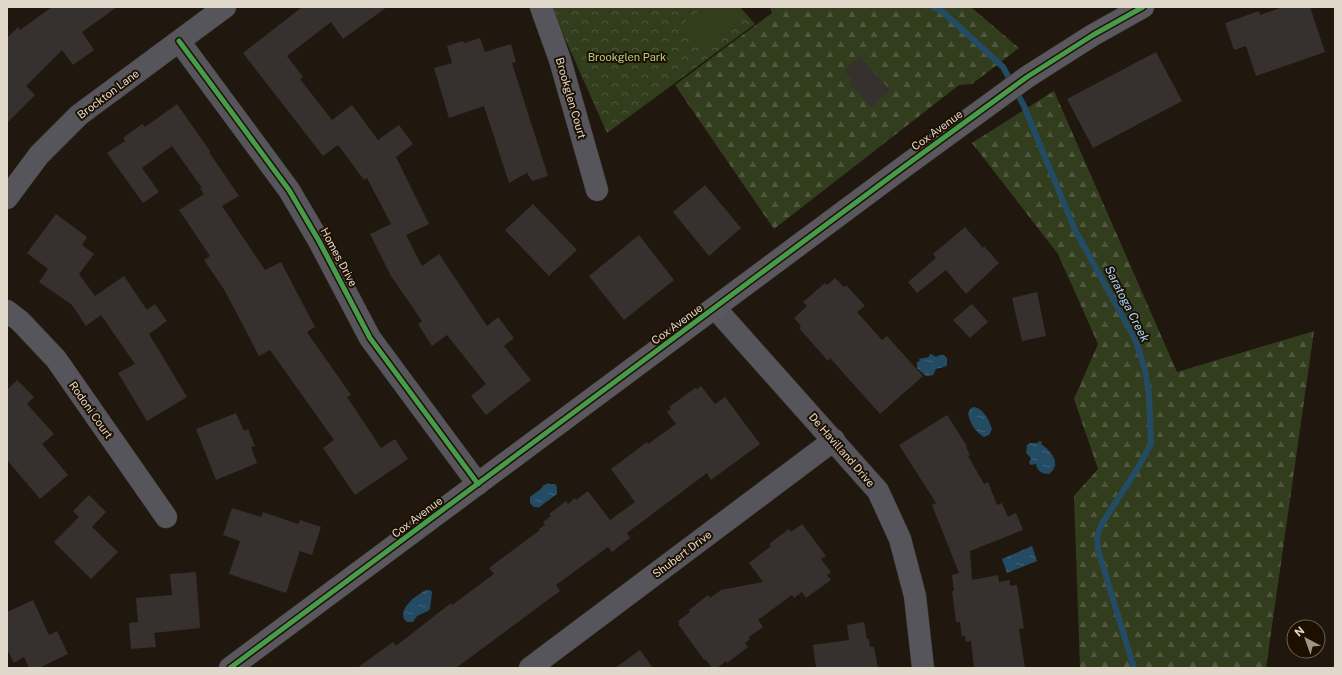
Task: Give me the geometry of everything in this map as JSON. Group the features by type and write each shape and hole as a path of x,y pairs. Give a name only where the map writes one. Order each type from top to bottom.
{"main road":[{"name":"Cox Avenue","path":"230,668 1027,77 1139,8"}],"street":[{"name":"Brockton Lane","path":"7,198 39,155 79,115 225,7"},
{"name":"Brookglen Court","path":"541,7 560,60 597,190"},
{"name":"Homes Drive","path":"179,41 289,190 319,241 370,338 478,484"},
{"name":"De Havilland Drive","path":"715,308 878,491 900,539 915,596 923,668"},
{"name":"Rodoni Court","path":"7,311 20,321 56,359 166,517"},
{"name":"Shubert Drive","path":"530,668 834,440"}],"green space":[{"name":"Brookglen Park","path":"551,7 740,7 755,24 607,133"},
{"path":"705,7 735,7 744,18 701,51 681,25"},
{"path":"770,7 971,7 1019,48 972,84 959,85 774,229 675,85 772,13"},
{"path":"1054,91 1177,372 1314,331 1266,668 1080,668 1074,496 1098,469 1074,399 1098,344 1058,254 972,143"}],"water":[{"path":"931,354 936,357 944,355 947,358 947,366 936,369 933,375 926,376 917,368 917,362 920,361 919,359 929,357"},
{"path":"974,407 981,410 988,419 992,429 989,435 984,437 972,424 968,413 971,408"},
{"path":"1039,441 1042,442 1041,444 1052,454 1054,458 1055,466 1049,474 1040,472 1037,469 1036,464 1031,465 1029,463 1031,458 1026,453 1027,445 1030,443 1038,443"},
{"path":"549,483 555,484 557,487 557,494 538,508 534,507 530,503 530,497 543,487 542,486"},
{"path":"1032,546 1037,561 1007,573 1002,559"},
{"path":"426,590 430,590 432,592 430,609 417,616 413,622 407,622 403,613 405,609 412,600"}],"building":[{"path":"52,7 117,7 82,32 94,50 73,65 62,50 26,86 35,95 7,123 7,38 18,27 20,30"},
{"path":"302,7 387,7 343,39 331,22 287,56 303,77 300,79 332,120 352,105 378,140 399,125 413,144 396,157 429,224 406,235 422,266 439,254 487,326 498,317 514,338 504,346 531,380 486,415 471,396 486,384 447,335 432,346 418,324 422,321 391,276 370,234 391,224 367,178 364,180 338,145 323,156 243,53"},
{"path":"1283,7 1310,7 1325,52 1256,76 1246,46 1234,50 1225,23 1259,11 1260,15"},
{"path":"480,38 485,52 511,44 516,62 512,63 548,176 532,181 527,173 509,183 484,106 449,118 434,68 452,63 447,46"},
{"path":"1156,52 1182,101 1093,148 1067,99"},
{"path":"860,57 890,90 871,107 849,83 852,80 844,71"},
{"path":"177,104 239,196 222,206 265,270 281,262 315,327 307,332 351,395 347,397 381,448 395,439 408,459 355,495 323,448 334,440 270,350 259,356 225,291 204,260 210,256 179,210 204,194 200,189 202,188 172,146 142,168 159,192 143,203 107,153 125,141 123,138 142,124 145,127"},
{"path":"705,185 741,228 709,256 673,212"},
{"path":"533,204 577,250 549,276 505,230"},
{"path":"56,214 87,237 82,245 94,254 79,274 95,296 124,276 147,310 155,304 167,321 149,334 187,397 147,421 118,373 135,364 101,315 86,326 72,305 39,282 48,269 27,253"},
{"path":"965,227 983,248 984,246 999,263 966,294 946,270 917,293 908,282 936,258 933,254"},
{"path":"639,235 674,280 624,320 589,276"},
{"path":"835,278 844,287 846,285 865,306 857,312 882,340 887,336 923,376 880,414 830,358 828,361 799,328 801,326 794,318 807,306 803,302 825,283 827,285"},
{"path":"1037,292 1046,336 1022,341 1012,298"},
{"path":"972,304 988,322 970,338 953,320"},
{"path":"17,380 34,397 27,404 54,434 42,444 68,475 40,499 7,460 7,390"},
{"path":"701,386 715,404 725,397 760,444 711,480 707,473 627,533 630,538 612,552 608,547 556,585 560,591 456,668 357,668 393,642 396,646 451,603 452,605 494,574 489,568 540,530 539,529 545,525 543,522 551,516 549,514 566,501 568,504 575,498 576,500 588,491 610,520 635,502 611,469 647,442 648,444 676,424 667,412 671,409 669,407 695,388 697,389"},
{"path":"236,413 244,431 248,429 255,446 251,447 257,463 216,480 196,429"},
{"path":"947,415 967,446 966,447 970,455 968,456 984,484 988,482 997,505 1002,503 1008,517 1016,513 1023,530 970,551 972,580 998,575 999,582 1010,580 1010,586 1017,585 1024,628 1019,629 1025,668 974,668 971,641 966,642 965,636 962,636 960,622 956,622 952,591 954,591 952,575 959,573 932,505 936,503 899,445"},
{"path":"89,495 106,512 92,527 118,552 91,579 54,542 79,517 73,511"},
{"path":"232,508 261,517 263,512 298,524 300,520 321,527 312,555 300,551 286,593 229,574 240,541 223,535"},
{"path":"802,524 826,556 821,559 831,572 827,575 831,580 806,598 802,592 794,598 792,595 758,620 763,627 749,637 750,639 745,643 748,647 727,663 726,661 717,668 712,668 705,659 704,660 678,624 680,623 678,621 708,595 710,598 721,590 763,582 749,563 771,546 769,544 789,529 791,532"},
{"path":"196,572 200,628 154,633 156,647 131,649 129,623 138,622 136,598 172,595 170,574"},
{"path":"33,600 49,635 57,631 68,654 39,668 29,668 24,657 14,663 7,649 7,612"},
{"path":"864,622 870,647 874,647 878,668 816,668 813,645 849,640 847,625"},
{"path":"640,650 653,668 615,668"}],"waterway":[{"name":"Saratoga Creek","path":"933,7 942,11 1003,67 1024,106 1075,230 1136,341 1145,370 1149,394 1151,444 1136,471 1101,525 1097,537 1098,550 1134,668"}],"cycle path":[{"path":"230,668 1027,77 1093,35 1143,7"},
{"path":"179,41 289,190 319,241 370,338 478,484"}]}
